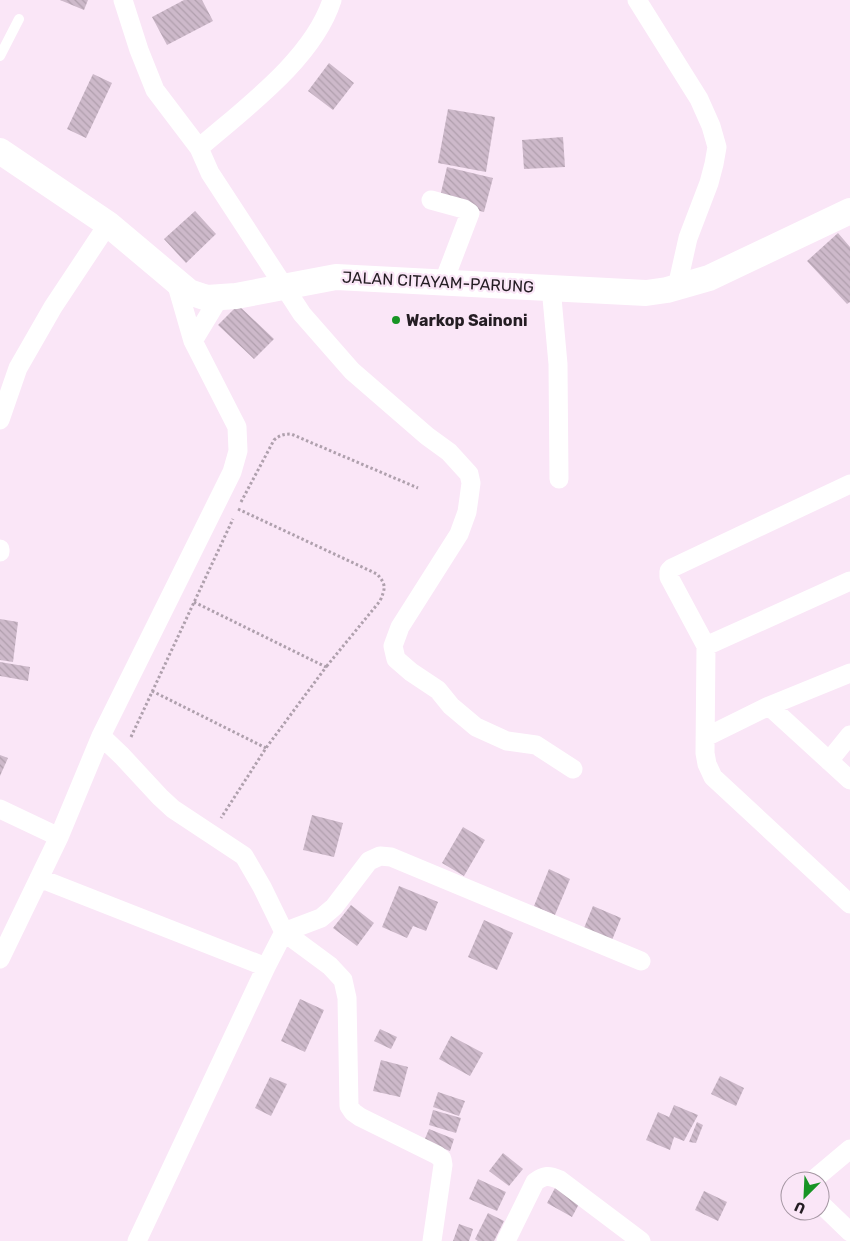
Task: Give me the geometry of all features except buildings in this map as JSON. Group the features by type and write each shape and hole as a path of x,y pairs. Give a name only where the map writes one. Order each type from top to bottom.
{"street":[{"path":"123,0 139,50 155,90 199,148 210,173 302,314 352,371 426,436 449,452 469,474 471,483 470,498 459,534 400,627 393,646 396,659 411,672 438,690 451,706 476,727 506,741 536,745 562,760 573,769"},
{"path":"199,148 270,87 307,47 328,13 332,0"},
{"path":"637,0 699,99 711,126 717,147 709,183 688,238 677,287"},
{"name":"JALAN CITAYAM-PARUNG","path":"0,151 108,224 176,282 189,292 199,296 237,295 336,277 444,281 646,293 709,278 850,211"},
{"path":"430,200 464,209 470,213 444,281"},
{"path":"0,420 18,368 53,307 108,224"},
{"path":"0,959 59,837 101,736 232,472 238,451 238,427 193,341 176,282"},
{"path":"552,287 558,364 559,479"},
{"path":"193,341 237,295"},
{"path":"850,484 672,568 669,572 669,577 706,646 705,753 707,764 713,777 850,904"},
{"path":"706,646 850,581"},
{"path":"706,737 769,706 850,673"},
{"path":"769,706 850,780"},
{"path":"829,760 850,735"},
{"path":"101,736 173,809 244,856 262,887 343,980 347,998 349,1106 360,1117 438,1155 442,1159 443,1165 432,1241"},
{"path":"0,809 59,837"},
{"path":"138,1241 266,967 297,927 321,918 334,907 369,861 380,856 391,857 641,961"},
{"path":"39,878 266,967"},
{"path":"824,1171 850,1149"},
{"path":"506,1241 535,1182 542,1176 551,1176 560,1180 642,1241"},
{"path":"830,1213 850,1232"}],"lane":[{"path":"0,56 19,19"}],"path":[{"path":"122,756 238,509 274,440 279,435 291,434 418,488"},
{"path":"210,834 266,748 326,667 380,601 384,591 384,581 377,574 238,509"},
{"path":"194,602 326,667"},
{"path":"152,691 266,748"}],"place":[{"name":"Warkop Sainoni","path":"396,320"}]}
